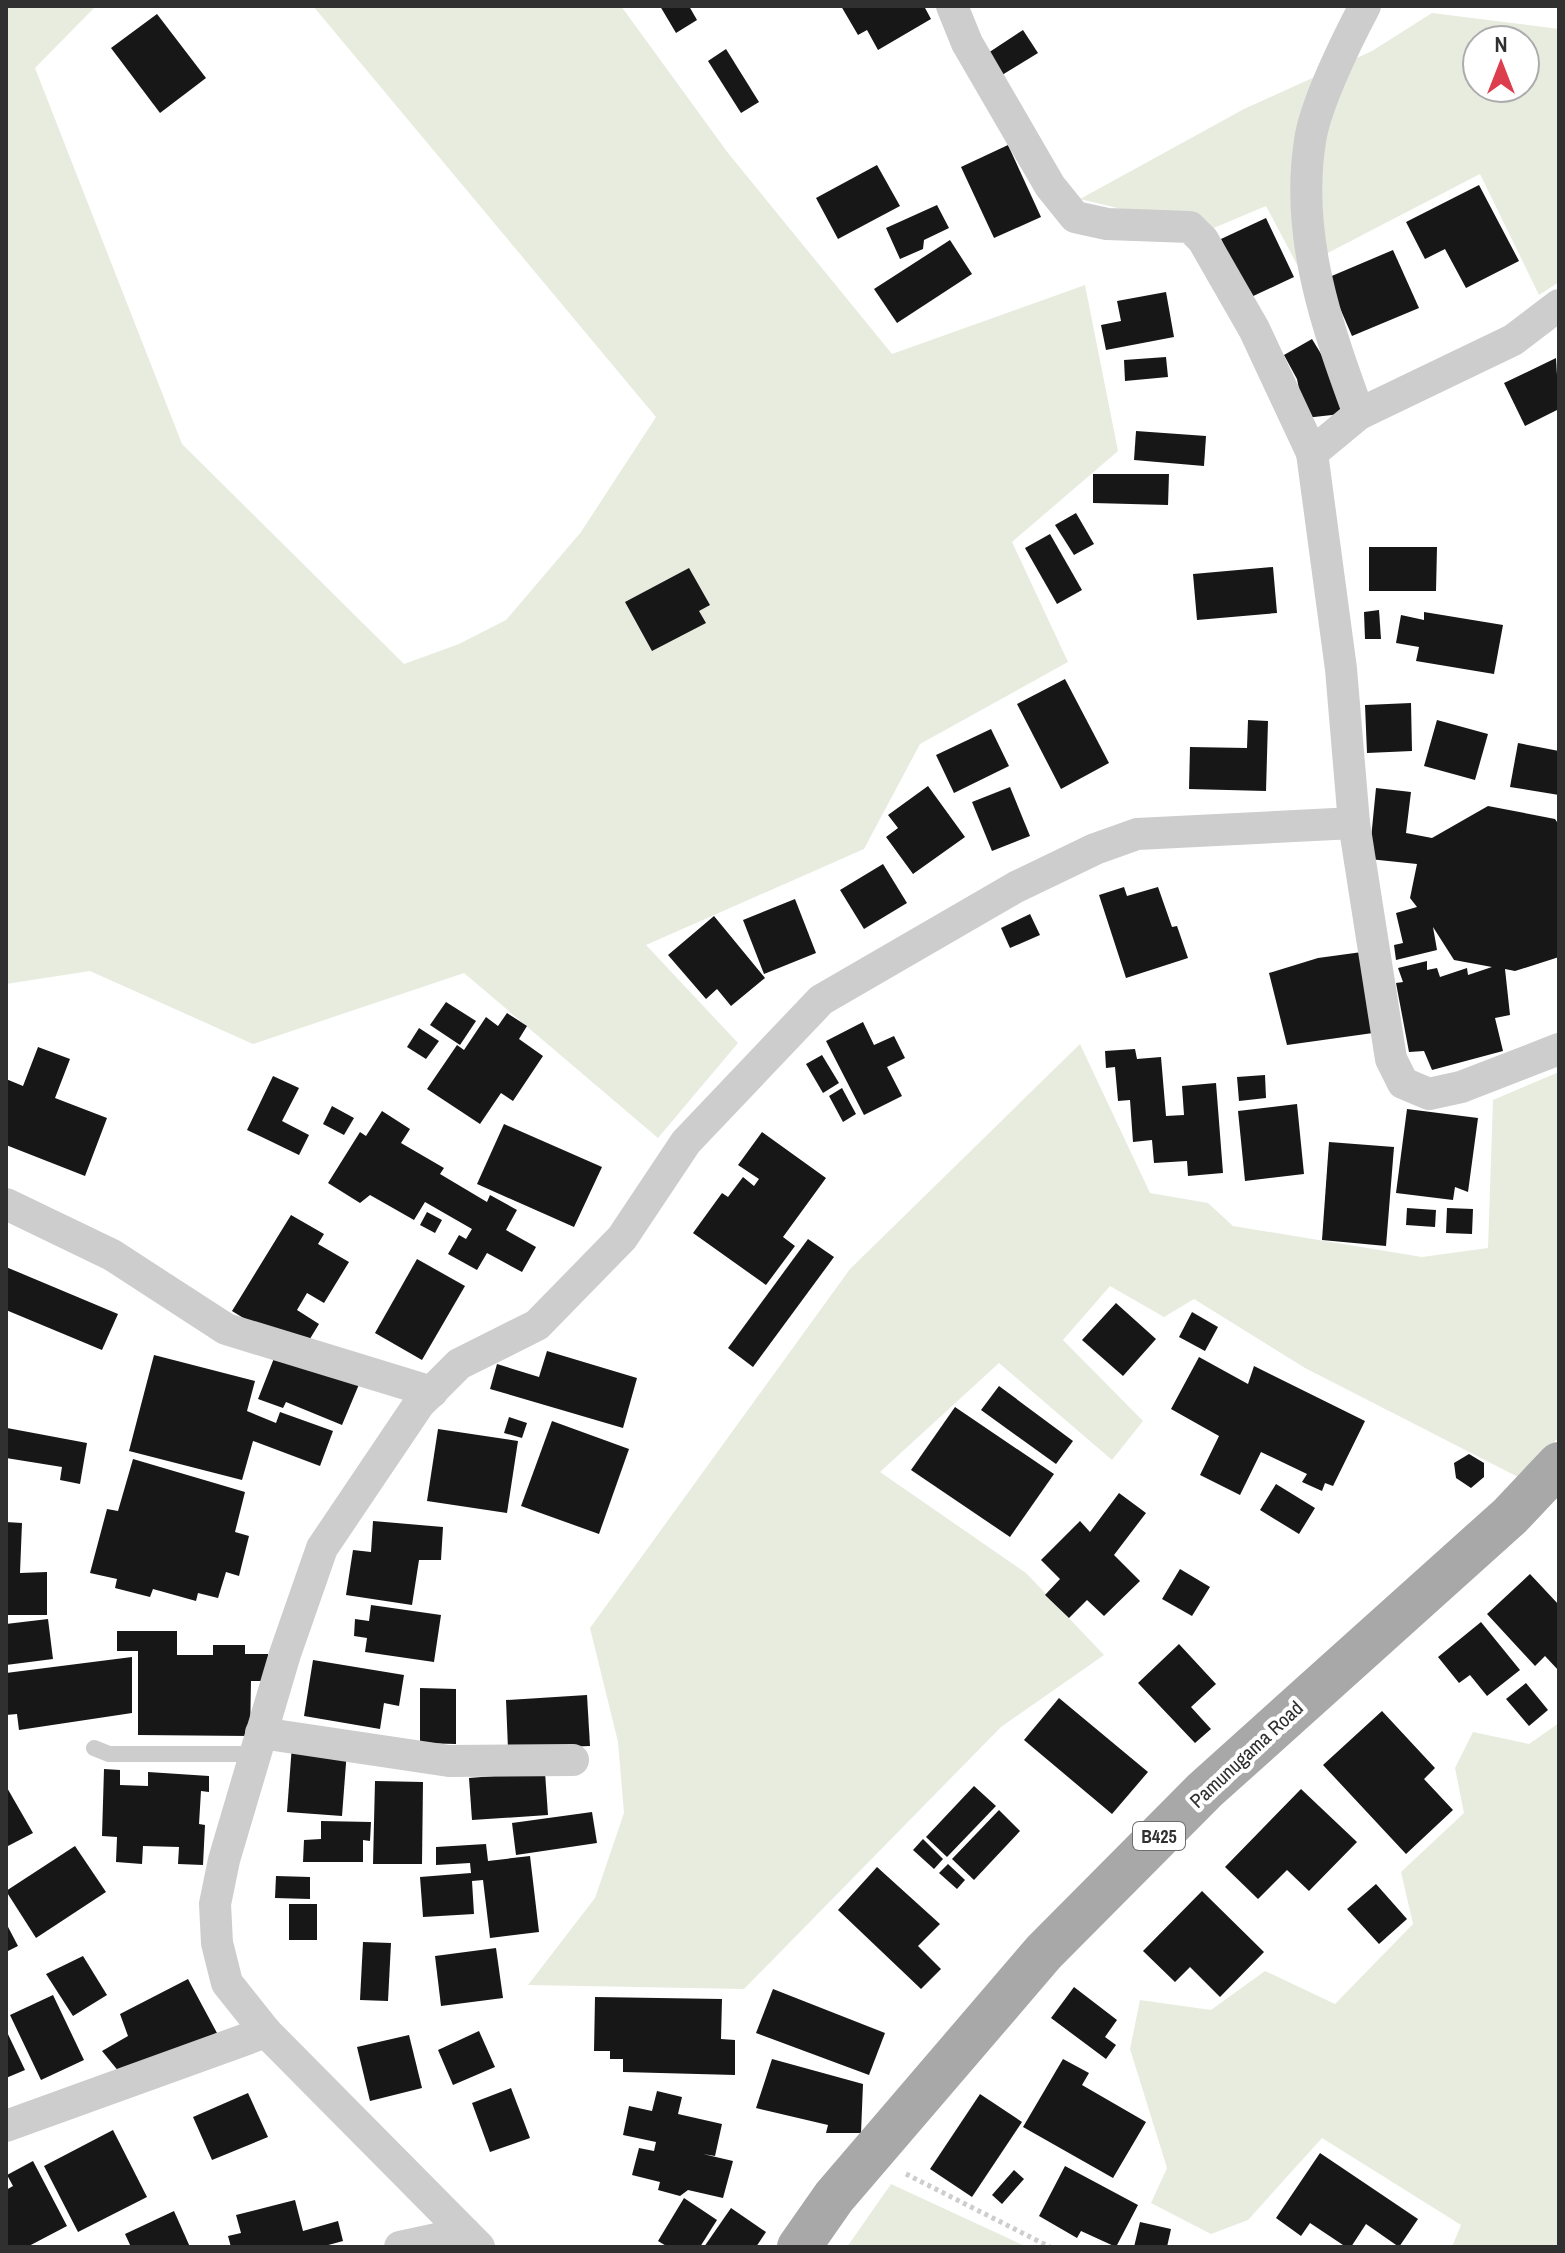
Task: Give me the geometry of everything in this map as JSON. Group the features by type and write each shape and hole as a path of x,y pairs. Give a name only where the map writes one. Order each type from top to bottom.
{"main road":[{"name":"Pamunugama Road","path":"799,2247 869,2155 1044,1952 1194,1801 1510,1516 1559,1464"}],"street":[{"path":"952,6 967,43 1050,186 1075,217 1107,224 1165,223 1190,227 1203,240 1254,329 1312,453 1341,669 1354,823 1391,1059 1403,1083 1429,1094 1461,1087 1559,1049"},
{"path":"1359,414 1323,314 1306,212 1310,139 1344,45 1365,6"},
{"path":"1312,453 1359,414 1513,340 1559,305"},
{"path":"472,2240 266,2032 227,1983 217,1943 215,1904 258,1743 322,1548 397,1436 432,1392 459,1364 537,1325 622,1238 686,1142 821,1000 1016,887 1095,849 1137,834 1354,823"},
{"path":"6,1204 112,1255 226,1329 432,1392"},
{"path":"258,1743 449,1761 573,1760"},
{"path":"6,2126 266,2032"},
{"path":"400,2247 472,2240"}],"lane":[{"path":"94,1748 109,1754 258,1743"}],"path":[{"path":"869,2155 1050,2247"}],"shaded area":[{"path":"6,6 96,6 35,68 182,444 404,664 459,644 506,620 581,532 656,417 313,6 621,6 728,153 892,354 1085,285 1118,451 1012,542 1068,662 920,744 864,849 646,945 738,1043 658,1138 464,973 253,1044 90,971 6,984"},
{"path":"1432,13 1519,24 1461,24 1461,104 1541,104 1541,27 1559,29 1559,282 1539,295 1480,174 1320,257 1302,274 1266,206 1209,230 1080,199 1244,109 1372,51"},
{"path":"1080,1044 1150,1193 1208,1203 1233,1226 1422,1257 1488,1248 1493,1100 1559,1072 1559,1437 1520,1478 1305,1368 1194,1299 1164,1317 1110,1286 1063,1340 1143,1421 1112,1460 999,1363 880,1472 1026,1573 1104,1655 1001,1727 744,1989 528,1985 595,1898 624,1813 618,1742 590,1628 850,1269"},
{"path":"1559,1723 1559,2247 1452,2247 1461,2225 1322,2138 1248,2220 1211,2234 1151,2203 1167,2168 1130,2049 1140,2000 1211,2010 1265,1971 1335,2004 1413,1924 1401,1872 1464,1813 1455,1768 1473,1732 1529,1744"},
{"path":"891,2184 1027,2247 847,2247"}],"building":[{"path":"660,6 689,6 697,20 676,33"},
{"path":"841,6 924,6 931,19 878,50 867,30 858,35"},
{"path":"157,14 206,78 160,113 111,48"},
{"path":"1023,30 1038,53 1002,75 988,53"},
{"path":"726,49 759,102 741,113 708,61"},
{"path":"1008,145 1041,217 994,238 961,167"},
{"path":"877,165 900,206 838,239 816,198"},
{"path":"1479,185 1519,261 1466,288 1445,249 1425,259 1406,222"},
{"path":"937,205 949,228 924,240 923,249 900,259 886,228"},
{"path":"1266,218 1294,277 1249,298 1221,239"},
{"path":"950,240 972,274 897,323 874,289"},
{"path":"1393,250 1419,308 1352,336 1327,278"},
{"path":"1166,292 1174,337 1106,350 1101,325 1121,321 1117,301"},
{"path":"1312,339 1338,382 1341,414 1305,418 1297,379 1284,355"},
{"path":"1166,357 1168,377 1125,381 1124,360"},
{"path":"1556,358 1559,409 1525,426 1504,383"},
{"path":"1136,431 1206,436 1204,466 1134,460"},
{"path":"1093,474 1169,474 1168,505 1093,503"},
{"path":"1076,513 1094,544 1074,555 1055,525"},
{"path":"1050,534 1082,590 1057,604 1025,548"},
{"path":"1369,547 1437,547 1436,591 1369,591"},
{"path":"1273,567 1277,613 1197,620 1193,574"},
{"path":"689,568 710,605 699,611 706,623 652,651 625,602"},
{"path":"1379,610 1381,639 1365,639 1364,612"},
{"path":"1424,612 1503,625 1494,674 1416,661 1419,647 1396,643 1401,615 1424,620"},
{"path":"1065,679 1109,763 1061,789 1017,704"},
{"path":"1411,703 1412,751 1367,753 1365,705"},
{"path":"1248,720 1268,721 1266,791 1189,789 1190,747 1247,748"},
{"path":"1437,720 1488,734 1475,780 1424,766"},
{"path":"991,729 1009,766 954,793 936,755"},
{"path":"1518,743 1559,751 1559,795 1510,787"},
{"path":"928,786 965,837 913,874 886,837 898,828 888,815"},
{"path":"1010,787 1030,836 992,851 972,802"},
{"path":"1376,788 1411,792 1406,833 1432,838 1488,806 1555,819 1559,825 1559,957 1515,971 1505,969 1510,1015 1495,1018 1503,1051 1432,1070 1424,1051 1409,1052 1396,983 1403,982 1398,968 1427,961 1427,970 1437,968 1440,977 1467,968 1468,975 1492,967 1454,960 1433,927 1437,950 1396,960 1394,945 1403,943 1396,913 1417,907 1410,898 1417,864 1369,859"},
{"path":"883,864 907,903 864,929 840,890"},
{"path":"1124,887 1127,896 1158,887 1172,927 1177,926 1188,958 1126,978 1099,895"},
{"path":"795,899 816,953 764,974 743,920"},
{"path":"1030,914 1040,935 1010,948 1001,928"},
{"path":"714,916 765,978 731,1006 717,989 706,999 668,955"},
{"path":"1362,952 1373,1033 1287,1045 1269,973 1318,958"},
{"path":"446,1002 476,1021 460,1045 430,1025"},
{"path":"507,1013 527,1026 519,1039 543,1056 513,1101 501,1093 480,1124 427,1089 457,1045 464,1050 486,1017 498,1026"},
{"path":"863,1022 874,1045 894,1036 905,1058 887,1067 902,1096 864,1115 826,1041"},
{"path":"419,1028 439,1041 426,1059 407,1047"},
{"path":"38,1047 70,1059 55,1098 107,1118 85,1176 6,1145 6,1079 23,1086"},
{"path":"1135,1049 1137,1059 1161,1057 1166,1116 1184,1115 1182,1086 1216,1083 1223,1173 1188,1176 1187,1161 1154,1163 1152,1140 1133,1142 1130,1100 1118,1101 1115,1067 1106,1068 1105,1051"},
{"path":"822,1055 839,1083 823,1093 806,1064"},
{"path":"1265,1075 1266,1098 1239,1101 1237,1077"},
{"path":"273,1076 299,1088 282,1121 309,1135 299,1155 247,1130"},
{"path":"842,1088 856,1114 843,1122 829,1096"},
{"path":"1297,1104 1304,1174 1245,1181 1238,1111"},
{"path":"332,1106 354,1118 344,1135 323,1124"},
{"path":"1407,1109 1478,1118 1468,1192 1455,1187 1453,1200 1396,1193"},
{"path":"382,1111 410,1129 401,1143 444,1168 440,1174 487,1202 490,1195 517,1210 506,1230 536,1247 522,1272 487,1253 477,1270 448,1254 459,1235 466,1239 472,1229 425,1202 414,1220 370,1195 360,1203 328,1183 360,1132 366,1136"},
{"path":"504,1124 602,1167 574,1227 477,1184"},
{"path":"762,1132 826,1178 783,1237 795,1246 766,1285 693,1233 722,1193 728,1197 743,1177 754,1186 759,1179 738,1165"},
{"path":"1329,1142 1394,1147 1386,1246 1322,1240"},
{"path":"1407,1208 1436,1210 1435,1227 1406,1225"},
{"path":"1447,1208 1473,1209 1472,1234 1446,1233"},
{"path":"427,1212 442,1220 435,1233 420,1225"},
{"path":"291,1215 324,1234 318,1244 349,1262 324,1303 307,1293 297,1310 319,1324 305,1347 274,1337 232,1311"},
{"path":"808,1239 834,1257 753,1367 728,1348"},
{"path":"417,1259 465,1286 422,1360 375,1333"},
{"path":"6,1267 118,1314 102,1350 6,1310"},
{"path":"1116,1303 1156,1339 1123,1376 1082,1340"},
{"path":"1192,1312 1218,1327 1205,1351 1179,1337"},
{"path":"278,1348 360,1382 342,1425 286,1402 283,1408 258,1399"},
{"path":"547,1351 637,1378 623,1428 490,1389 497,1364 539,1377"},
{"path":"154,1355 255,1381 247,1411 276,1423 280,1412 333,1431 320,1466 253,1441 242,1480 129,1451"},
{"path":"1199,1357 1248,1384 1254,1366 1365,1421 1333,1486 1325,1483 1322,1491 1302,1482 1307,1474 1261,1452 1240,1495 1200,1475 1219,1436 1171,1409"},
{"path":"999,1386 1073,1441 1056,1464 981,1410"},
{"path":"955,1407 1054,1474 1010,1537 911,1470"},
{"path":"509,1417 527,1423 522,1438 504,1433"},
{"path":"552,1421 629,1449 599,1534 521,1506"},
{"path":"7,1428 87,1443 80,1484 60,1480 62,1467 6,1458"},
{"path":"438,1429 518,1441 507,1513 427,1501"},
{"path":"1469,1454 1484,1463 1484,1477 1471,1488 1456,1478 1454,1463"},
{"path":"133,1459 245,1492 235,1532 249,1536 239,1576 226,1572 218,1598 198,1593 196,1601 153,1589 150,1597 115,1588 117,1579 90,1573 107,1509 118,1511"},
{"path":"1276,1484 1315,1508 1299,1534 1260,1510"},
{"path":"1119,1493 1146,1513 1114,1555 1140,1581 1104,1616 1087,1600 1069,1618 1045,1595 1060,1579 1041,1560 1080,1521 1090,1532"},
{"path":"373,1521 443,1527 441,1560 419,1560 412,1605 346,1595 353,1550 371,1552"},
{"path":"6,1522 22,1523 20,1573 47,1572 47,1615 6,1615"},
{"path":"1180,1569 1210,1587 1192,1616 1162,1599"},
{"path":"1530,1574 1559,1605 1559,1671 1545,1656 1535,1666 1487,1614"},
{"path":"371,1605 441,1615 434,1662 365,1652 367,1638 354,1636 355,1619 369,1621"},
{"path":"48,1619 53,1659 6,1665 6,1624"},
{"path":"1481,1622 1520,1670 1487,1696 1470,1675 1459,1683 1438,1657"},
{"path":"117,1631 177,1631 177,1655 213,1655 213,1645 245,1645 245,1654 268,1654 268,1681 251,1681 250,1736 138,1735 138,1651 117,1651"},
{"path":"1179,1644 1216,1684 1191,1707 1211,1729 1195,1743 1138,1683"},
{"path":"132,1657 132,1713 19,1730 17,1714 6,1715 6,1673"},
{"path":"313,1660 404,1675 399,1706 384,1703 380,1729 304,1716"},
{"path":"1526,1683 1548,1710 1529,1726 1506,1699"},
{"path":"420,1688 456,1689 456,1744 420,1743"},
{"path":"587,1695 590,1746 508,1749 506,1700"},
{"path":"1059,1698 1148,1772 1112,1814 1024,1740"},
{"path":"1382,1711 1435,1768 1424,1779 1453,1810 1406,1854 1323,1765"},
{"path":"292,1745 347,1750 342,1816 287,1812"},
{"path":"104,1769 120,1770 120,1785 148,1786 148,1772 209,1776 209,1792 201,1791 199,1824 205,1825 203,1865 178,1864 179,1847 143,1846 142,1864 116,1862 117,1837 102,1836"},
{"path":"545,1772 548,1815 472,1820 469,1778"},
{"path":"375,1781 423,1782 422,1864 373,1864"},
{"path":"6,1786 33,1833 8,1846 6,1842"},
{"path":"974,1786 996,1806 947,1857 926,1837"},
{"path":"1301,1789 1357,1842 1309,1891 1287,1870 1258,1899 1225,1867"},
{"path":"999,1810 1020,1831 974,1880 952,1859"},
{"path":"592,1812 597,1843 516,1855 512,1823"},
{"path":"321,1821 371,1822 370,1841 363,1840 363,1862 303,1862 304,1840 321,1839"},
{"path":"923,1839 943,1859 934,1869 913,1850"},
{"path":"486,1844 488,1861 530,1856 539,1932 490,1938 483,1880 472,1881 474,1914 423,1917 420,1877 471,1873 470,1863 436,1865 436,1847"},
{"path":"75,1846 106,1892 36,1938 6,1891"},
{"path":"948,1864 965,1880 957,1889 939,1873"},
{"path":"877,1867 940,1924 918,1946 941,1969 921,1989 838,1910"},
{"path":"276,1876 310,1877 310,1899 275,1898"},
{"path":"1376,1884 1407,1919 1379,1944 1347,1909"},
{"path":"1202,1891 1264,1952 1220,1997 1190,1967 1175,1982 1143,1951"},
{"path":"289,1904 317,1904 317,1940 289,1940"},
{"path":"6,1923 18,1946 6,1952"},
{"path":"363,1942 391,1943 388,2001 360,2000"},
{"path":"496,1948 503,1998 441,2006 435,1956"},
{"path":"83,1956 107,1995 73,2016 46,1974"},
{"path":"188,1979 217,2033 124,2078 102,2051 128,2036 120,2014"},
{"path":"1074,1987 1117,2020 1105,2037 1116,2045 1106,2059 1051,2018"},
{"path":"773,1989 885,2033 869,2075 756,2033"},
{"path":"53,1995 84,2060 41,2080 10,2015"},
{"path":"595,1997 722,1999 721,2039 735,2040 735,2075 623,2072 623,2059 610,2059 610,2051 594,2051"},
{"path":"6,2030 25,2070 6,2078"},
{"path":"479,2031 495,2067 453,2085 438,2050"},
{"path":"409,2035 422,2088 370,2101 357,2047"},
{"path":"772,2059 863,2084 861,2133 826,2133 828,2125 756,2108"},
{"path":"1063,2059 1089,2073 1082,2085 1146,2122 1113,2178 1023,2127"},
{"path":"511,2088 530,2138 490,2152 472,2103"},
{"path":"657,2091 682,2097 678,2114 722,2124 715,2156 703,2154 733,2161 723,2198 688,2190 680,2196 658,2190 660,2182 632,2175 639,2148 654,2151 656,2142 623,2135 629,2106 652,2111"},
{"path":"248,2093 268,2137 212,2160 193,2117"},
{"path":"980,2094 1022,2122 972,2197 930,2169"},
{"path":"113,2130 147,2197 78,2232 44,2166"},
{"path":"1320,2153 1418,2219 1399,2247 1366,2224 1351,2247 1346,2247 1310,2223 1301,2236 1276,2218"},
{"path":"33,2161 67,2226 27,2247 6,2247 6,2190 13,2186 7,2175"},
{"path":"1065,2166 1138,2205 1116,2247 1081,2231 1077,2238 1039,2216"},
{"path":"1014,2170 1024,2179 1002,2204 992,2195"},
{"path":"684,2198 717,2220 700,2247 668,2247 658,2241"},
{"path":"295,2200 303,2231 338,2221 343,2241 321,2247 231,2247 228,2236 241,2233 236,2215"},
{"path":"731,2208 766,2232 756,2247 704,2247"},
{"path":"174,2211 190,2247 131,2247 125,2234"},
{"path":"1140,2222 1171,2229 1167,2247 1134,2247"}]}
